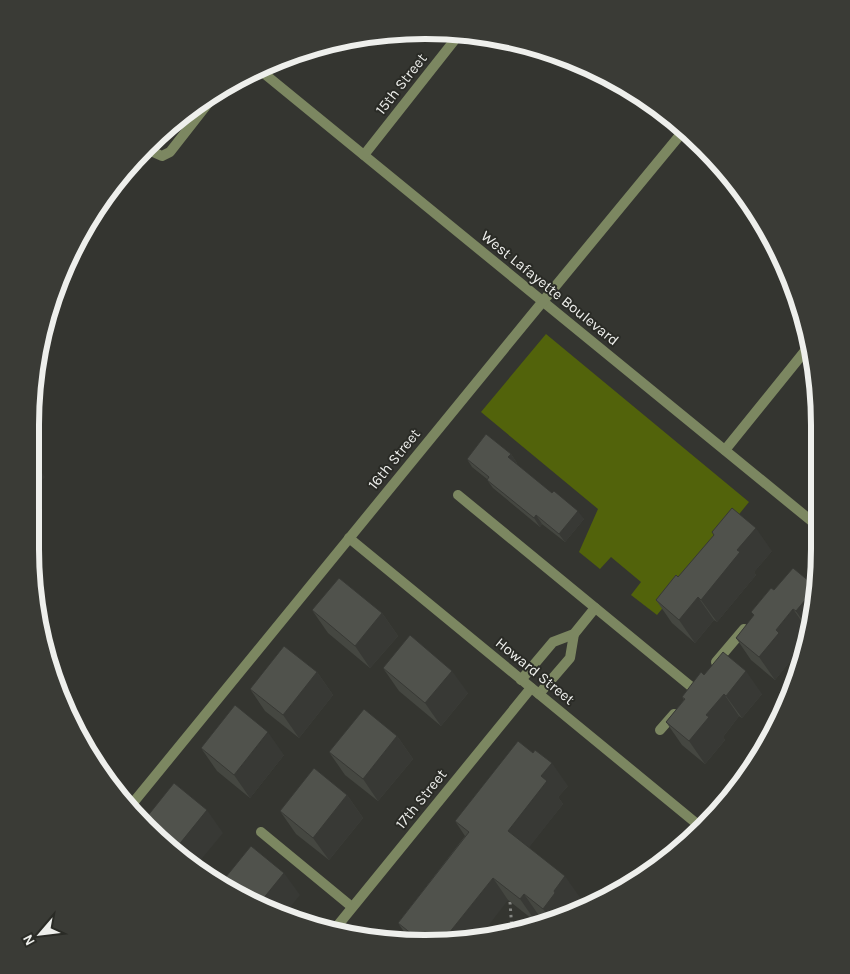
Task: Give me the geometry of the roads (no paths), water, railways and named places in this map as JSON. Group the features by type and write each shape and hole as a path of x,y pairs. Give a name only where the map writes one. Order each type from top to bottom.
{"street":[{"name":"15th Street","path":"364,155 454,40"},
{"name":"West Lafayette Boulevard","path":"265,74 811,521"},
{"path":"153,151 162,156 170,152 202,110"},
{"name":"16th Street","path":"134,802 680,135"},
{"path":"725,450 804,352"},
{"path":"458,495 595,608 691,692 660,730"},
{"name":"Howard Street","path":"349,538 696,823"},
{"path":"521,680 552,642 574,634 595,608"},
{"path":"712,667 749,623"},
{"name":"17th Street","path":"338,925 535,691 570,658 574,634"},
{"path":"261,832 352,907"}]}
